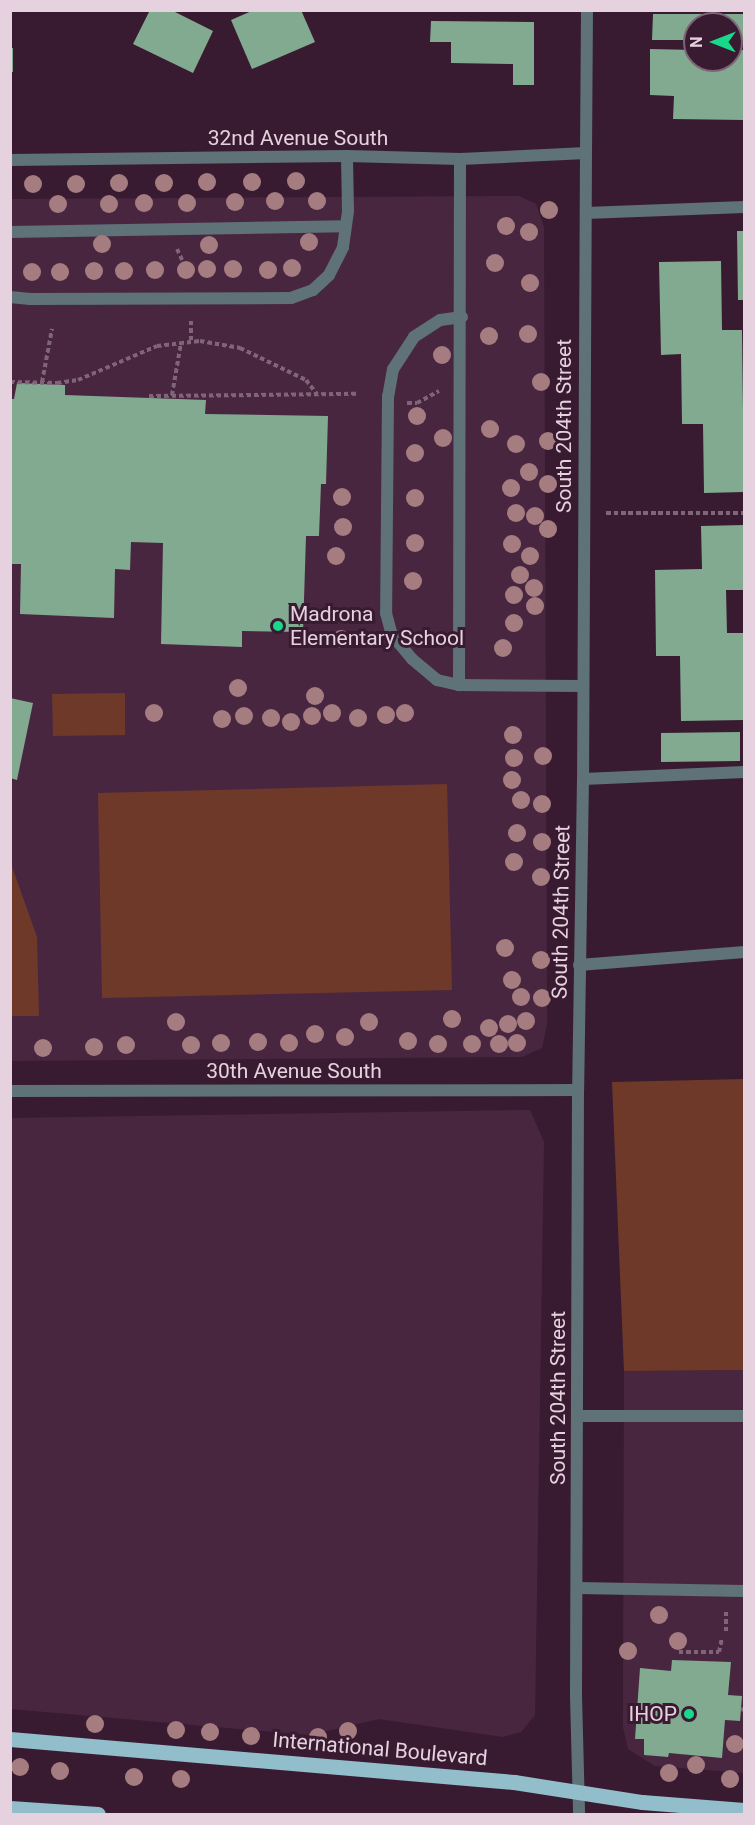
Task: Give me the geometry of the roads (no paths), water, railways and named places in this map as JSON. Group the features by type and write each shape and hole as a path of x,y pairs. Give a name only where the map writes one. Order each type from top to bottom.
{"main road":[{"name":"International Boulevard","path":"10,1739 514,1782 642,1802 744,1810"},
{"path":"10,1808 98,1815"}],"street":[{"name":"South 204th Street","path":"579,1815 576,1696 578,1090 583,779 587,10"},
{"name":"32nd Avenue South","path":"10,160 347,156 460,159 586,153"},
{"path":"10,297 30,299 291,298 313,290 329,275 343,247 347,156"},
{"path":"459,685 462,317 460,159"},
{"path":"586,213 744,207"},
{"path":"10,232 345,226"},
{"path":"462,317 440,320 414,337 393,369 388,396 386,613 392,635 412,659 437,680 459,685 582,686"},
{"path":"583,779 744,772"},
{"path":"579,964 744,952"},
{"name":"30th Avenue South","path":"10,1091 578,1090"},
{"path":"578,1416 744,1416"},
{"path":"578,1588 744,1591"}],"place":[{"name":"Madrona Elementary School","path":"278,626"},
{"name":"IHOP","path":"689,1714"}]}
